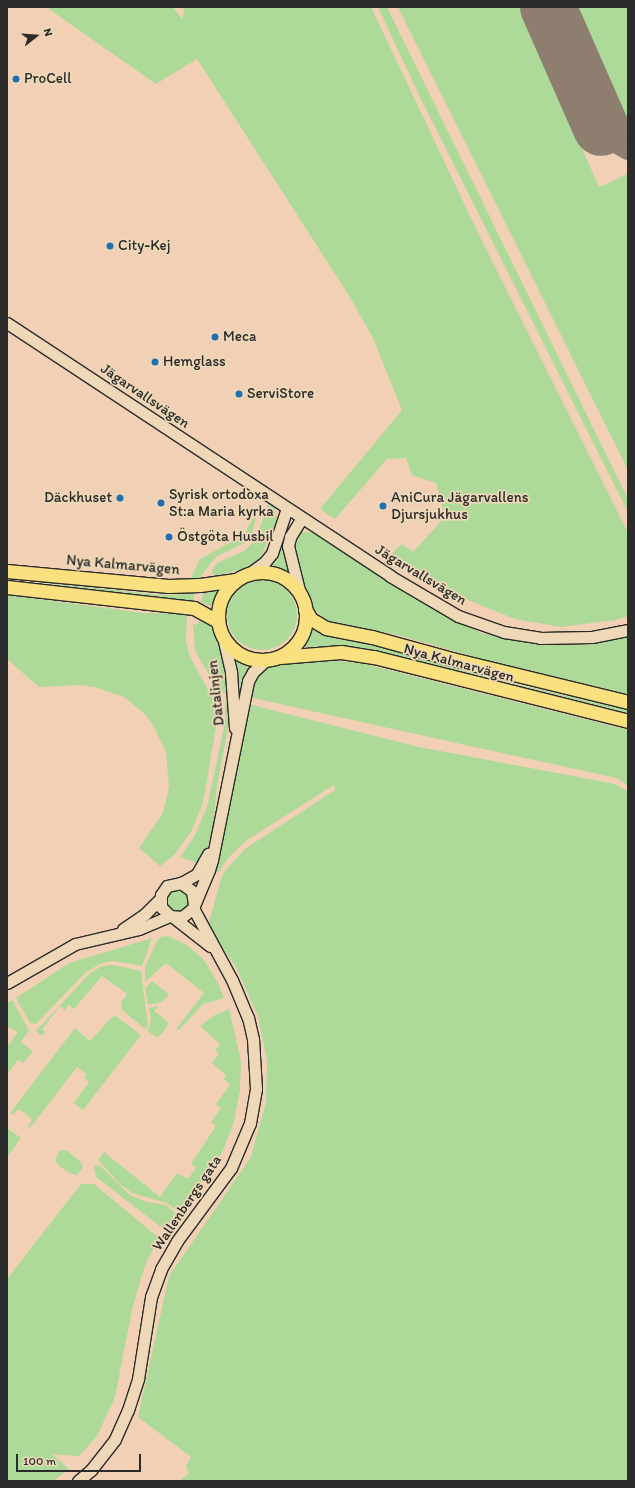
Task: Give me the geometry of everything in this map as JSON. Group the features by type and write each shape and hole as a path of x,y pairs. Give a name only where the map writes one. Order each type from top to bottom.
{"main road":[{"name":"Nya Kalmarvägen","path":"7,571 168,586 200,585 236,580"},
{"path":"250,573 275,574 290,582 300,594 305,609 306,623 301,637 292,649 280,657 266,660 251,659 237,653 223,638 218,621 220,602 224,593 236,580 250,573"},
{"path":"7,587 194,608 218,621"},
{"name":"Nya Kalmarvägen","path":"305,609 311,619 326,628 372,637 460,661 628,702"},
{"name":"Nya Kalmarvägen","path":"280,657 341,652 374,656 628,721"}],"street":[{"name":"Jägarvallsvägen","path":"7,323 438,606 486,628 520,636 557,640 592,637 628,630"},
{"path":"250,573 264,563 272,553 287,508"},
{"path":"300,594 288,546 290,537 302,518"},
{"name":"Datalinjen","path":"223,638 234,699 235,745"},
{"name":"Datalinjen","path":"193,906 209,870 250,676 266,660"},
{"name":"Datalinjen","path":"181,883 190,880 202,867 216,833"},
{"path":"7,983 60,951 116,932 140,928 171,917 182,917 193,906 192,891 181,883 167,886 160,899 146,914 116,932"},
{"path":"160,899 161,908 171,917"},
{"name":"Wallenbergs gata","path":"78,1481 91,1470 115,1438 128,1410 138,1379 151,1297 161,1269 177,1241 231,1168 250,1123 256,1089 253,1039 240,997 193,906"},
{"name":"Wallenbergs gata","path":"171,917 218,956"}],"green space":[{"path":"46,7 173,7 182,19 184,12 183,7 371,7 480,237 628,533 628,616 615,620 561,627 515,619 436,587 387,558 402,544 413,552 445,517 436,483 412,475 406,458 387,459 335,519 320,509 402,410 373,338 348,294 197,59 156,84"},
{"path":"378,7 387,7 628,499 628,512 419,95"},
{"path":"398,7 520,7 599,187 628,174 628,470"},
{"path":"575,7 628,7 628,124 624,118"},
{"path":"269,501 275,508 277,521 259,560 244,569 214,576 212,570 217,563 244,551 256,540"},
{"path":"259,507 251,537 247,542 217,556 199,578 191,578 200,559 244,535"},
{"path":"300,532 309,532 324,538 432,609 481,633 540,645 586,645 628,636 628,694 493,662 398,635 328,622 312,607 297,565 292,543"},
{"path":"282,539 283,552 290,573 289,574 269,567"},
{"path":"7,578 160,595 195,594 193,601 161,599"},
{"path":"255,580 269,580 282,586 291,595 295,601 297,615 295,629 287,640 276,648 269,650 255,650 248,648 237,640 229,629 227,622 227,608 229,601 237,590 248,582"},
{"path":"218,591 213,607 201,602 203,593"},
{"path":"7,595 143,613 187,614 186,641 190,657 219,710 203,803 191,832 174,855 160,866 139,848 163,813 169,787 166,752 153,725 145,714 124,697 95,687 79,685 39,687 7,659"},
{"path":"201,617 210,624 219,644 225,665 229,695 218,690 195,651 193,624 197,625"},
{"path":"310,628 323,635 380,646 490,678 628,710 628,713 374,650 349,646 300,647"},
{"path":"231,657 252,664 244,677 241,696 238,696"},
{"path":"329,660 365,664 628,730 628,785 616,778 248,697 253,676 263,668 295,661"},
{"path":"225,700 231,701 231,713 217,786 213,827 207,850 200,864 180,857 194,837 207,807 225,723"},
{"path":"248,704 419,747 615,784 628,792 628,1481 180,1481 189,1473 186,1466 191,1457 138,1417 169,1276 251,1157 266,1102 267,1061 258,1016 236,967 208,926 220,882 224,872 245,849 335,790 334,785 247,840 229,857 218,873 213,870"},
{"path":"177,888 182,889 188,895 188,905 182,911 177,912 172,911 166,905 165,900 166,895 172,889"},
{"path":"168,936 187,945 204,960 218,983 224,998 203,1004 179,1030 176,1029 204,993 166,963 145,982 145,967 156,943 160,937"},
{"path":"152,938 142,966 114,961 102,963 86,972 36,1024 30,1023 16,998 69,963"},
{"path":"114,965 141,971 148,1026 145,1029 122,1010 121,1003 127,994 102,976 74,1009 69,1005 65,1010 60,1006 42,1029 45,1032 42,1036 36,1031 89,974 102,966"},
{"path":"152,981 169,994 162,1002 148,1005 145,988"},
{"path":"12,1000 29,1030 21,1042 33,1051 23,1063 18,1060 7,1074 7,1047 18,1032 7,1026 7,1003"},
{"path":"159,1006 154,1011 169,1023 161,1035 156,1037 148,1031 151,1020 149,1008"},
{"path":"229,1009 241,1061 240,1090 234,1122 222,1153 179,1212 167,1203 132,1193 120,1184 98,1160 104,1152 160,1197 177,1173 188,1179 196,1168 191,1164 216,1126 211,1122 221,1108 216,1104 230,1085 224,1079 226,1075 212,1063 219,1054 215,1051 220,1044 200,1026 215,1015"},
{"path":"116,1016 141,1035 83,1110 74,1103 89,1082 84,1078 87,1074 77,1067 30,1128 28,1126 32,1120 26,1114 18,1109 13,1115 10,1113 75,1028 90,1041 112,1017"},
{"path":"7,1128 21,1138 7,1157"},
{"path":"60,1150 66,1150 80,1161 83,1167 77,1175 72,1174 59,1166 55,1160"},
{"path":"96,1165 100,1166 130,1195 147,1202 166,1205 177,1215 165,1230 96,1177 94,1167"},
{"path":"81,1184 94,1184 159,1238 145,1265 132,1310 115,1397 97,1436 79,1456 52,1454 69,1469 53,1481 7,1481 7,1279"}],"taxiway":[{"path":"601,128 607,136 628,148"}],"runway":[{"path":"548,7 601,128"}],"place":[{"name":"ProCell","path":"16,79"},
{"name":"City-Kej","path":"110,246"},
{"name":"Meca","path":"215,337"},
{"name":"Hemglass","path":"155,362"},
{"name":"ServiStore","path":"239,394"},
{"name":"Däckhuset","path":"120,498"},
{"name":"Syrisk ortodoxa St:a Maria kyrka","path":"161,503"},
{"name":"AniCura Jägarvallens Djursjukhus","path":"383,506"},
{"name":"Östgöta Husbil","path":"169,537"}]}
